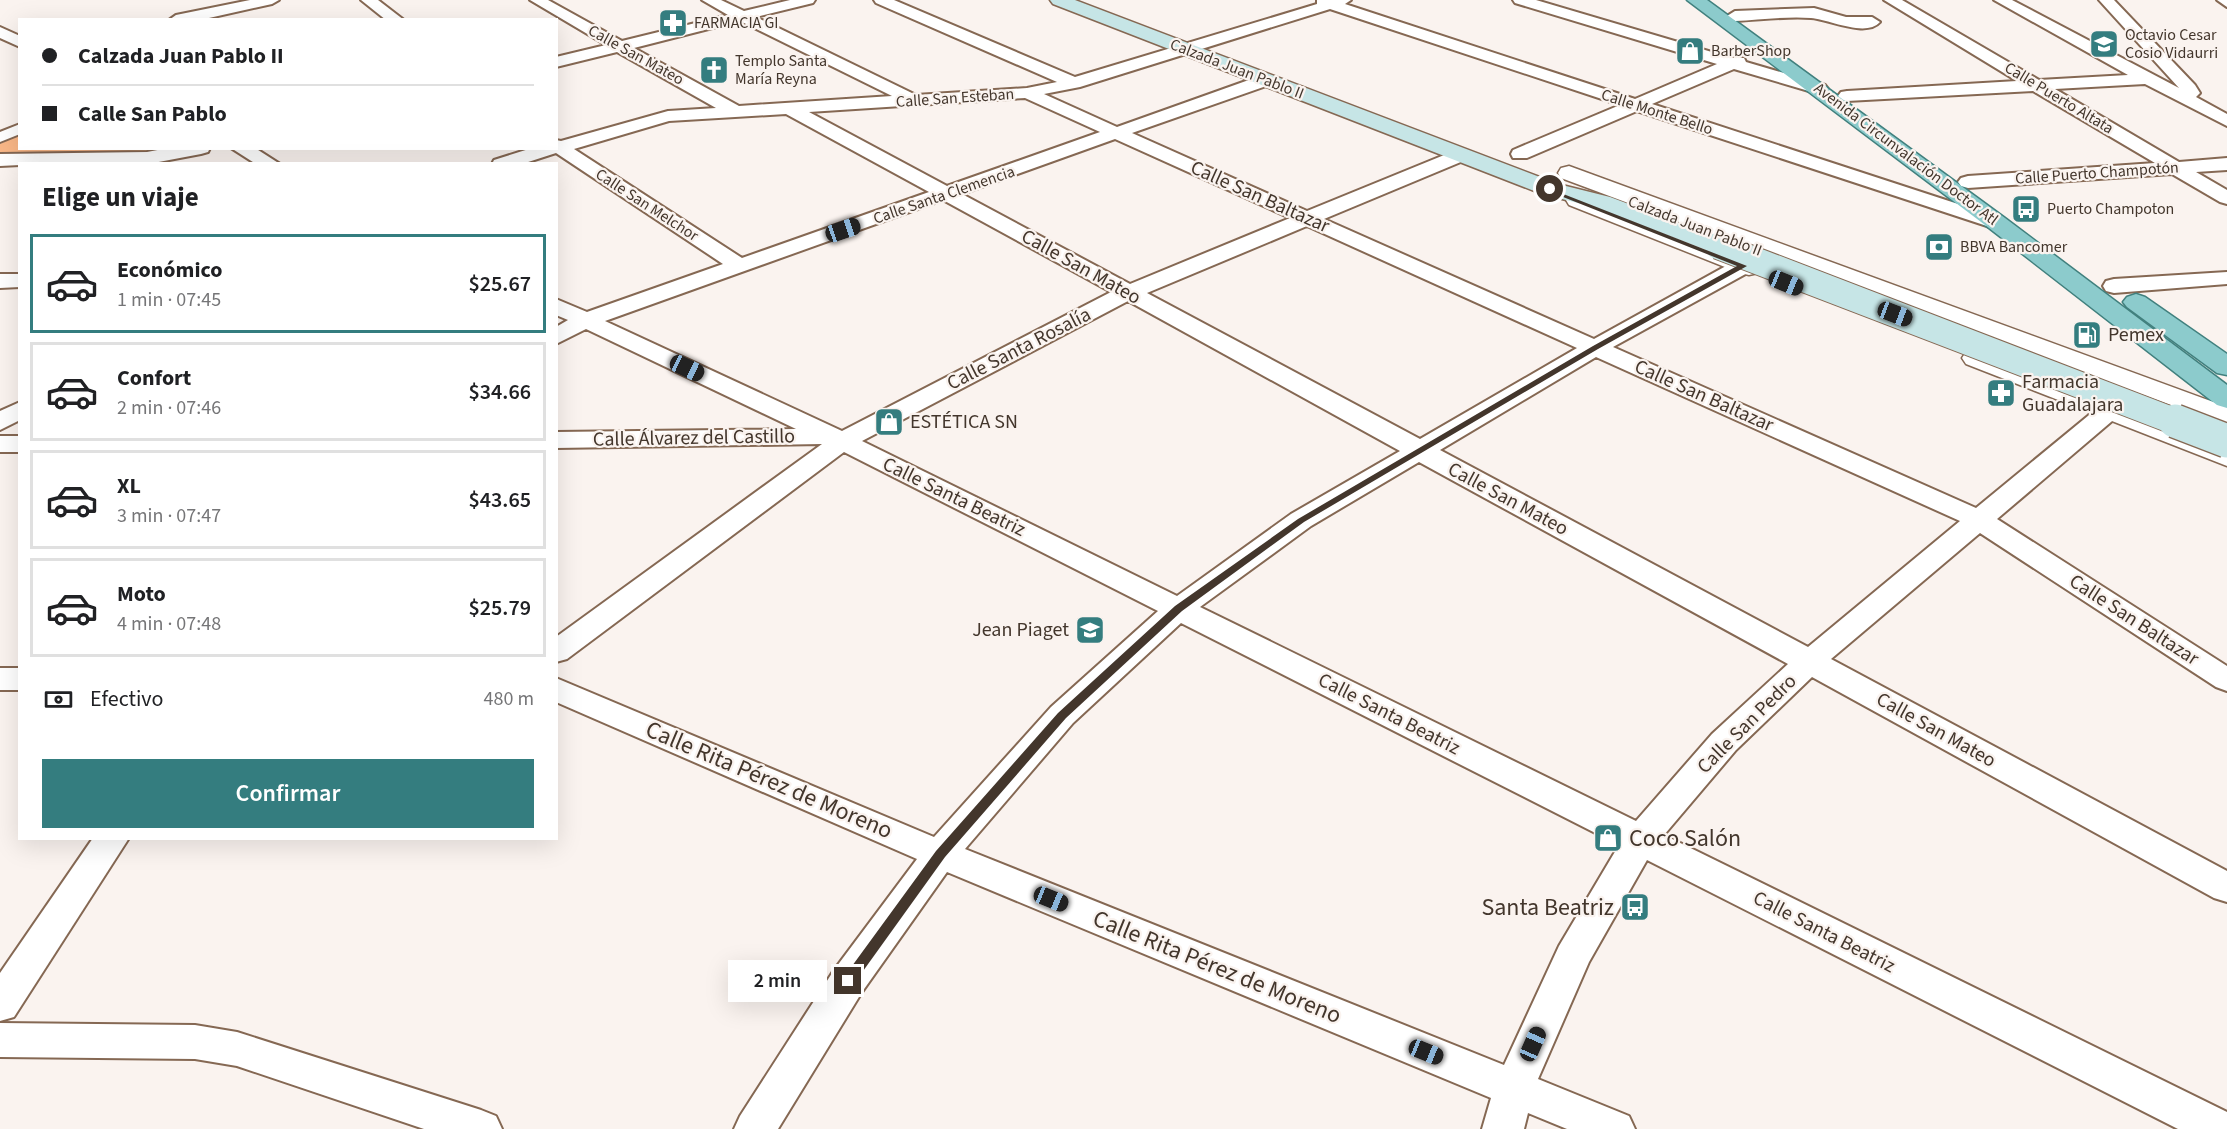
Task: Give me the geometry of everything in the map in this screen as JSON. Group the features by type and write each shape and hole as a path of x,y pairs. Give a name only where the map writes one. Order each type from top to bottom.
{"main road":[{"name":"Calzada Juan Pablo II","path":"1059,0 1461,155 1559,181"},
{"name":"Calzada Juan Pablo II","path":"1102,0 1335,86"},
{"name":"Avenida Circunvalación Doctor Atl","path":"1696,0 1997,223 2222,413"},
{"name":"Avenida Circunvalación Doctor Atl","path":"1713,0 2227,367"},
{"name":"Calzada Juan Pablo II","path":"1498,146 1520,154 1559,181"},
{"name":"Calzada Juan Pablo II","path":"1730,251 2222,413"},
{"name":"Calzada Juan Pablo II","path":"1730,251 2227,441"}],"street":[{"path":"196,0 215,16"},
{"path":"196,18 215,16 272,0"},
{"path":"368,0 394,18"},
{"name":"Calle San Mateo","path":"537,0 735,111"},
{"path":"709,0 915,100"},
{"path":"558,62 808,0"},
{"path":"880,0 1074,83"},
{"path":"1520,0 1819,89"},
{"name":"Calle Puerto Altata","path":"1891,0 2227,198"},
{"path":"2001,0 2227,121"},
{"path":"2106,0 2191,93 2179,96"},
{"name":"Calle San Esteban","path":"558,146 668,116 1027,93 1074,83 1212,41 1331,1"},
{"name":"Calle Monte Bello","path":"1331,1 1635,105 1997,223"},
{"path":"1735,15 1814,13 1845,22 1872,22"},
{"path":"0,32 16,49"},
{"path":"1520,154 1765,50"},
{"path":"1847,96 2146,79"},
{"name":"Calle Santa Clemencia","path":"558,336 585,320 1119,134 1266,80"},
{"name":"Calle San Baltazar","path":"1027,93 1980,520 2227,680"},
{"name":"Calle San Mateo","path":"790,109 2227,888"},
{"path":"0,138 18,129"},
{"name":"Calle San Melchor","path":"558,148 739,265"},
{"path":"0,160 147,158 190,150"},
{"path":"244,150 267,162"},
{"name":"Calle San Esteban","path":"507,162 546,150"},
{"name":"Calle Santa Rosalía","path":"558,650 837,439 1127,293 1461,155"},
{"name":"Calle Puerto Champotón","path":"1968,182 2227,164"},
{"name":"Calzada Juan Pablo II","path":"1559,181 2109,411 2227,457"},
{"name":"Calzada Juan Pablo II","path":"1559,181 2222,413"},
{"path":"755,1129 848,981 940,854 1062,715 1179,608 1301,520 1595,348 1730,251"},
{"path":"2114,286 2227,278"},
{"path":"0,280 18,280"},
{"name":"Calle Santa Beatriz","path":"558,307 837,439 1179,608 2219,1129"},
{"path":"0,422 18,410"},
{"name":"Calle San Pedro","path":"1503,1129 1514,1088 1572,957 1640,840 1724,742 1810,661 2109,411"},
{"path":"2191,443 2213,441 2225,434 2222,413"},
{"name":"Calle Álvarez del Castillo","path":"558,440 837,439"},
{"path":"0,444 18,444"},
{"path":"0,679 18,679"},
{"name":"Calle Rita Pérez de Moreno","path":"558,690 940,854 1614,1129"},
{"path":"0,1005 111,840"},
{"path":"0,1040 195,1042 237,1049 481,1129"}],"shaded area":[{"path":"18,135 18,150 171,150 0,156 0,144"}],"place":[{"name":"FARMACIA GI","path":"673,23"},
{"name":"Octavio Cesar Cosio Vidaurri","path":"2104,44"},
{"name":"BarberShop","path":"1690,51"},
{"name":"Templo Santa María Reyna","path":"714,70"},
{"name":"Puerto Champoton","path":"2026,209"},
{"name":"BBVA Bancomer","path":"1939,247"},
{"name":"Pemex","path":"2087,335"},
{"name":"Farmacia Guadalajara","path":"2001,393"},
{"name":"ESTÉTICA SN","path":"889,422"},
{"name":"Jean Piaget","path":"1090,630"},
{"name":"Coco Salón","path":"1608,838"},
{"name":"Santa Beatriz","path":"1635,907"}],"route":[{"path":"848,981 940,854 1062,715 1179,608 1301,520 1595,348 1743,266 1550,189"}]}
